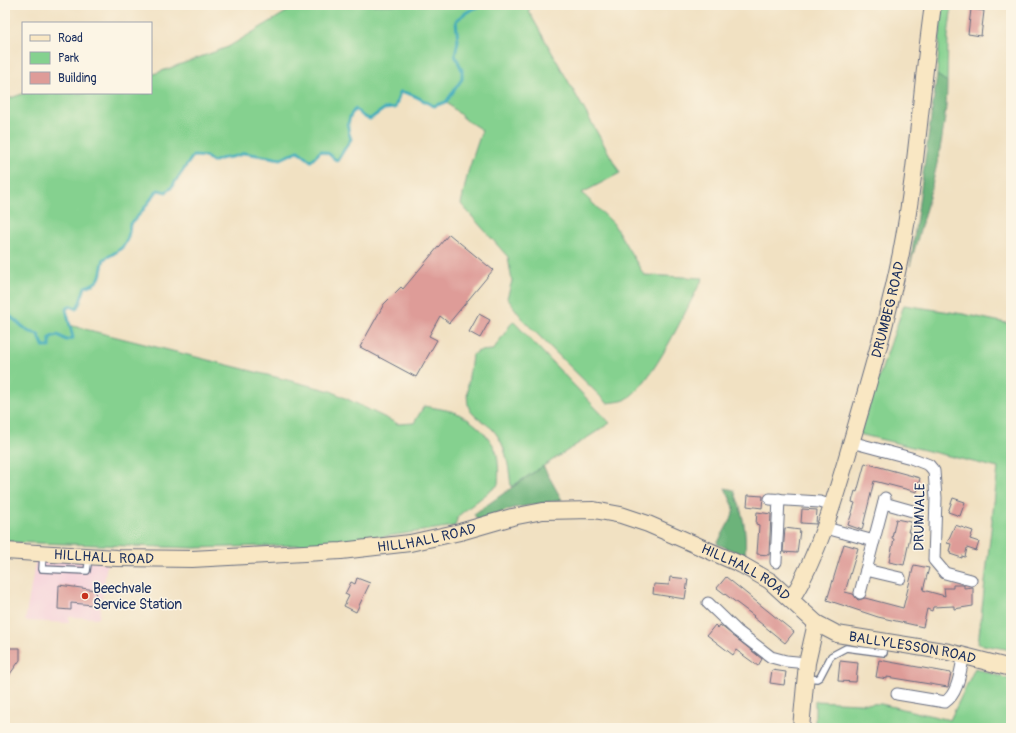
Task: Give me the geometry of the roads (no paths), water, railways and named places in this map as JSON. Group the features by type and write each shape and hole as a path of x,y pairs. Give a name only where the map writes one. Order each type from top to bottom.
{"main road":[{"name":"DRUMBEG ROAD","path":"791,600 804,577 826,528 833,506 872,368 901,252 919,126 933,5"},
{"name":"HILLHALL ROAD","path":"5,551 89,556 192,559 341,551 410,543 460,532 512,516 543,510 594,510 621,515 648,524 742,565 770,582 816,623"},
{"name":"BALLYLESSON ROAD","path":"816,623 837,634 964,655 1011,668"},
{"path":"801,728 806,670 816,623"}],"street":[{"name":"DRUMVALE","path":"851,442 911,458 929,465 934,471 936,498 934,560 945,574 971,580"},
{"path":"776,562 775,499 820,502 833,506"},
{"path":"860,593 884,501 916,512"},
{"path":"826,528 874,541"},
{"path":"866,570 900,578"},
{"path":"708,603 737,631 771,657 786,661 806,670"},
{"path":"897,694 945,702 952,698 964,655"}],"lane":[{"path":"806,670 816,679 820,677 831,656 846,648 884,653"}],"waterway":[{"path":"5,312 28,331 38,334 44,347 50,347 50,337 58,335 66,340 73,338 66,309 70,306 76,309 85,287 91,285 100,277 104,259 119,250 126,242 130,224 158,190 166,192 171,188 193,156 206,157 213,162 244,153 281,159 298,151 311,161 321,151 329,154 337,161 351,139 348,131 348,124 350,116 355,109 364,117 370,119 384,109 395,108 400,92 413,95 434,106 446,102 462,79 462,70 455,55 458,41 456,21 470,10 487,5"}],"place":[{"name":"Beechvale Service Station","path":"85,596"}]}
